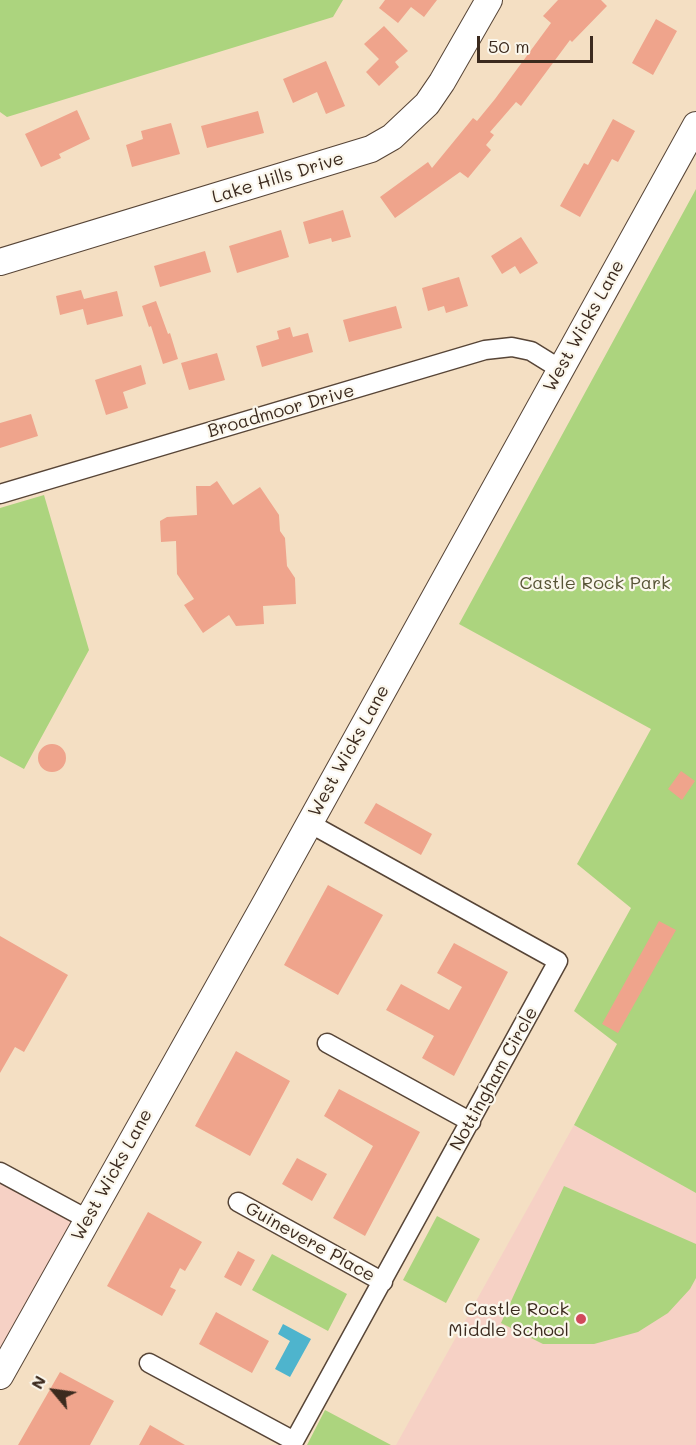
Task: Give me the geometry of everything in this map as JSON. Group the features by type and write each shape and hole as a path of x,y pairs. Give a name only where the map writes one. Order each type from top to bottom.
{"main road":[{"name":"Lake Hills Drive","path":"0,262 371,149 392,137 426,104 442,82 489,0"},
{"name":"West Wicks Lane","path":"0,1376 696,125"}],"street":[{"name":"Broadmoor Drive","path":"0,494 485,350 512,347 531,351 560,369"},
{"name":"Nottingham Circle","path":"293,1443 558,961 309,823"},
{"path":"327,1043 471,1122"},
{"path":"0,1172 87,1219"},
{"name":"Guinevere Place","path":"238,1202 382,1282"},
{"path":"149,1363 293,1443"}],"shaded area":[{"name":"Castle Rock Middle School","path":"574,1125 696,1193 696,1445 396,1445"},
{"path":"0,1172 87,1219 0,1376"}],"green space":[{"path":"0,0 343,0 333,17 7,117 0,112"},
{"name":"Castle Rock Park","path":"696,189 696,1193 574,1125 617,1044 574,1011 631,908 577,864 651,729 459,624"},
{"path":"44,495 89,650 24,769 0,756 0,508"},
{"path":"564,1186 696,1244 696,1278 690,1289 668,1313 638,1332 594,1344 543,1344 501,1323"},
{"path":"437,1216 480,1239 446,1303 403,1280"},
{"path":"272,1254 347,1294 328,1331 252,1290"},
{"path":"325,1410 391,1445 307,1445"}],"water":[{"path":"283,1324 311,1339 290,1377 275,1369 290,1341 278,1334"}],"building":[{"path":"385,0 437,0 424,17 411,7 398,23 379,8"},
{"path":"558,0 601,0 607,6 572,42 570,40 521,106 516,102 490,132 494,135 486,145 491,150 468,178 460,172 395,218 380,197 428,162 432,168 473,118 477,121 551,23 543,16"},
{"path":"656,19 677,31 653,75 632,63"},
{"path":"384,26 408,51 395,62 399,67 379,86 366,72 379,59 364,44"},
{"path":"326,61 345,106 326,114 317,92 293,103 283,79"},
{"path":"77,110 90,139 59,154 61,158 41,167 25,134"},
{"path":"258,111 264,133 207,148 201,126"},
{"path":"613,119 635,131 618,162 612,159 580,217 560,206 584,163 588,165"},
{"path":"171,123 180,154 132,167 126,145 143,139 141,131"},
{"path":"343,210 351,237 332,242 331,238 309,244 303,222"},
{"path":"281,230 289,257 237,273 229,246"},
{"path":"521,237 538,263 520,274 515,266 502,274 491,256"},
{"path":"205,251 211,272 160,287 154,266"},
{"path":"459,277 468,306 446,313 444,306 428,311 422,288"},
{"path":"81,290 84,299 117,291 123,316 87,325 83,309 60,315 56,296"},
{"path":"156,301 178,359 163,364 142,306"},
{"path":"396,306 402,328 349,342 343,320"},
{"path":"290,327 293,337 308,333 313,352 262,367 256,346 279,339 277,331"},
{"path":"217,353 225,380 189,390 181,363"},
{"path":"141,365 146,384 123,392 128,408 106,415 95,380"},
{"path":"31,414 38,436 0,448 0,423"},
{"path":"217,481 233,505 260,487 279,515 280,531 285,538 287,566 295,578 296,604 263,606 264,624 236,626 229,615 203,633 184,605 194,599 177,574 176,541 161,542 160,521 167,517 197,515 196,486 210,486"},
{"path":"52,744 62,748 66,758 62,768 52,772 42,768 38,758 42,748"},
{"path":"681,771 695,781 682,800 668,789"},
{"path":"376,803 432,834 421,855 364,823"},
{"path":"328,885 383,915 338,995 284,965"},
{"path":"659,921 676,930 618,1033 602,1024"},
{"path":"0,936 68,975 24,1052 15,1047 0,1073"},
{"path":"454,943 508,972 454,1076 422,1058 434,1036 386,1010 401,984 449,1010 462,987 437,973"},
{"path":"236,1051 290,1081 250,1156 195,1126"},
{"path":"339,1089 420,1132 365,1236 333,1218 373,1146 324,1116"},
{"path":"297,1158 327,1174 312,1201 282,1184"},
{"path":"148,1212 202,1242 185,1271 180,1268 170,1287 176,1290 162,1316 107,1286"},
{"path":"238,1251 255,1260 241,1286 224,1277"},
{"path":"216,1312 269,1341 252,1373 199,1344"},
{"path":"60,1372 114,1401 90,1445 18,1445"},
{"path":"150,1425 185,1445 139,1445"}],"place":[{"name":"Castle Rock Middle School","path":"581,1319"}]}
